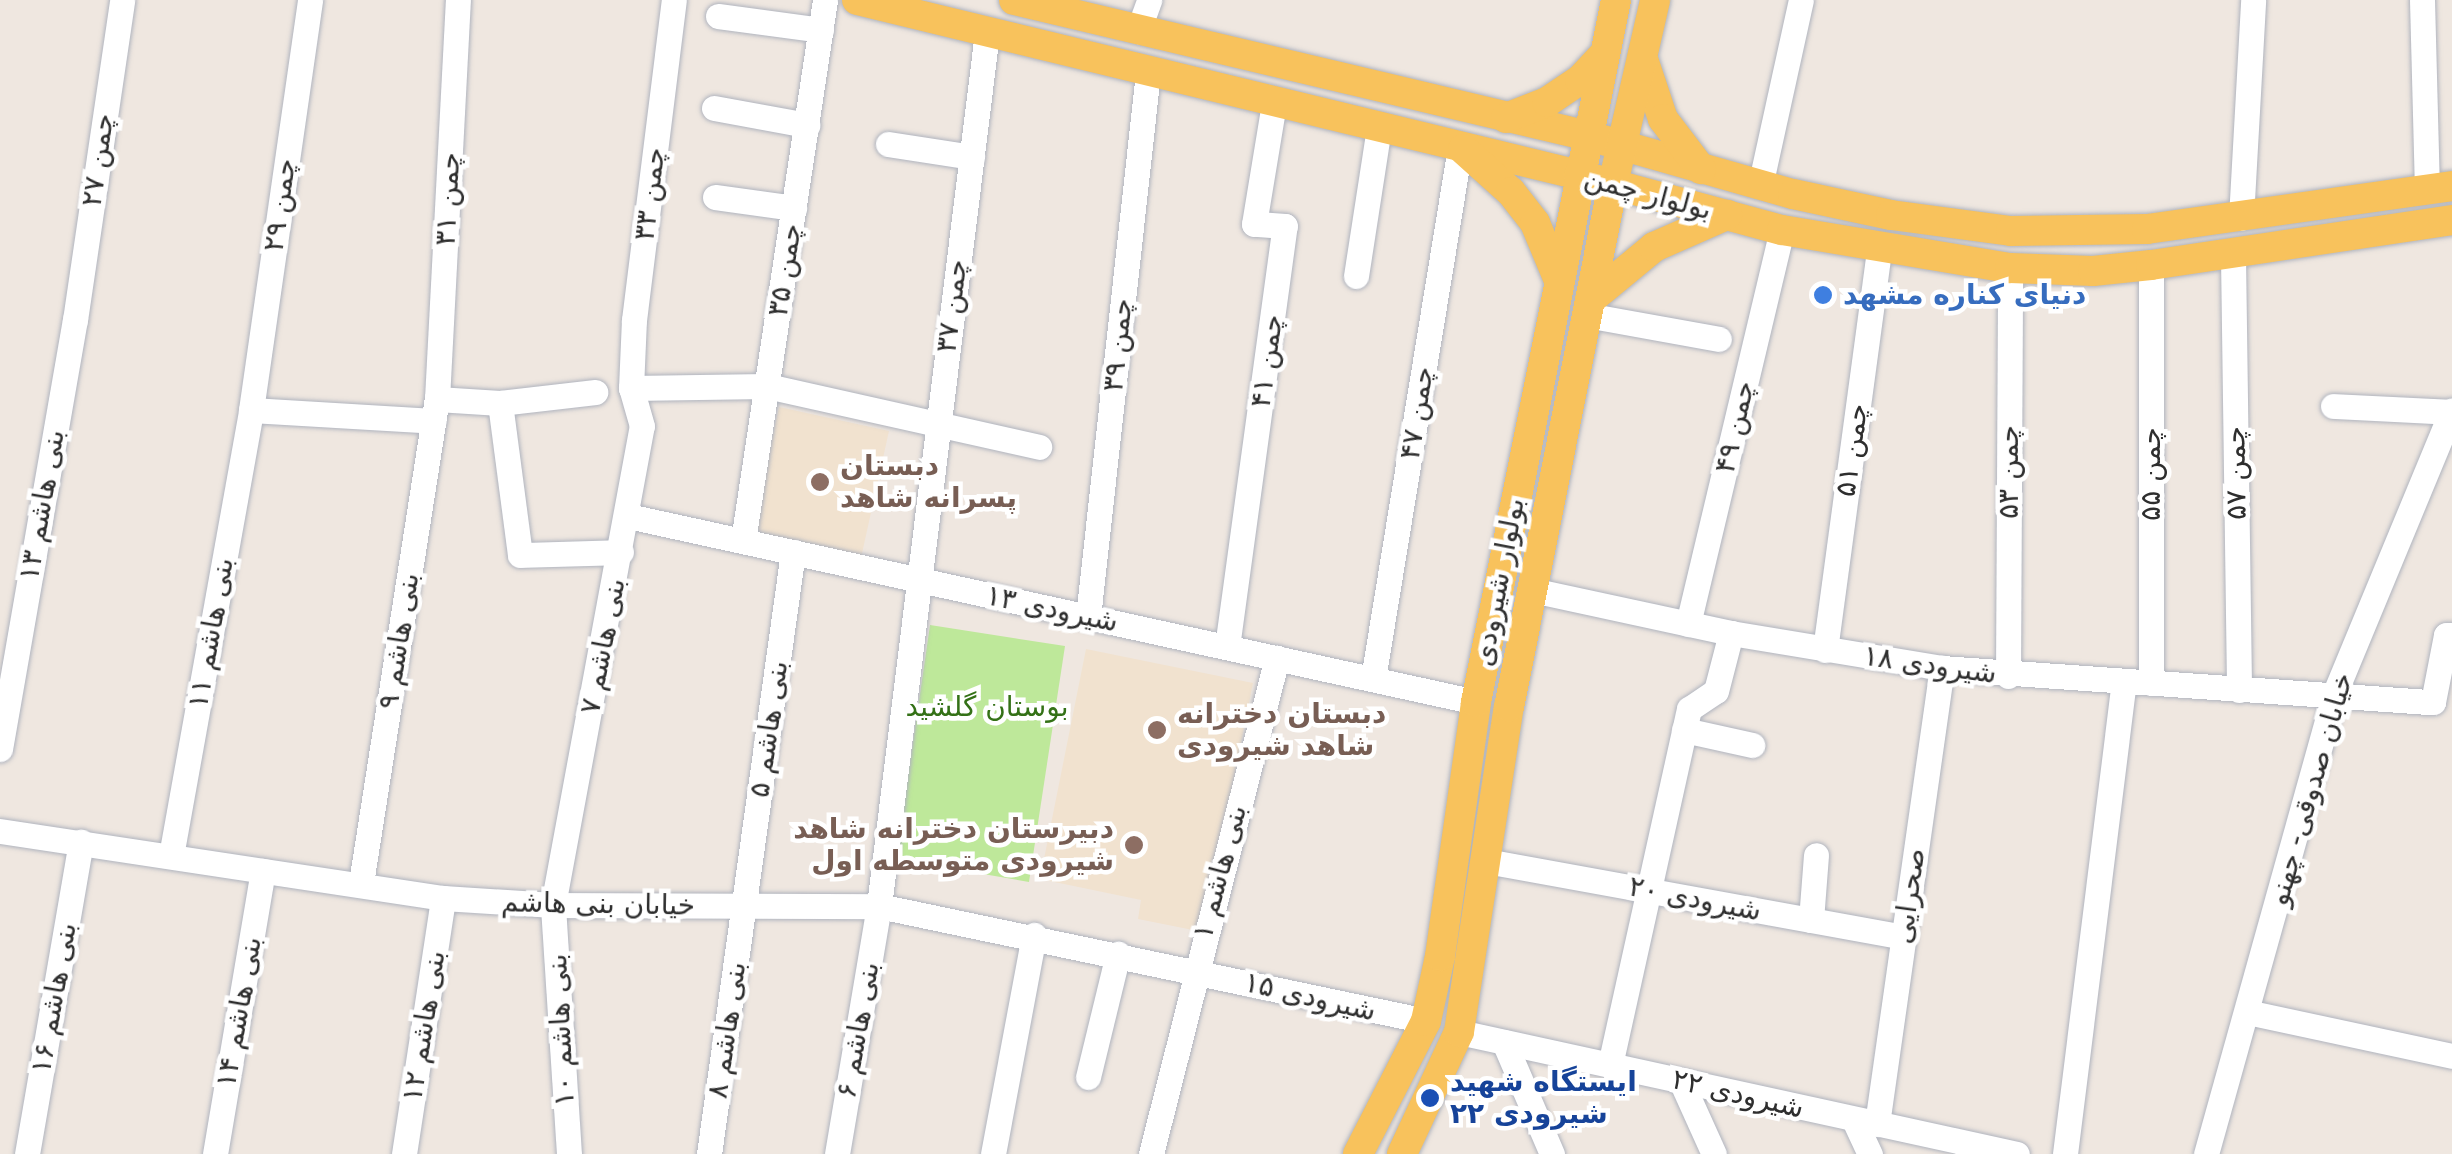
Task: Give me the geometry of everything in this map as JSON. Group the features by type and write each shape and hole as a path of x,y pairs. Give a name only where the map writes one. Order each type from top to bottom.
{"main road":[{"name":"بولوار چمن","path":"857,0 1579,175 1782,230 2010,268 2092,271 2151,265 2233,256 2452,220"},
{"name":"بولوار چمن","path":"1014,0 1622,144 1760,186 1891,215 2011,230 2090,232 2241,218 2439,188"},
{"name":"بولوار شیرودی","path":"1358,1154 1426,1021 1440,956 1476,702 1616,0"},
{"name":"بولوار شیرودی","path":"1402,1154 1459,1032 1532,590 1613,184 1655,0"},
{"path":"1506,118 1547,102 1580,80 1606,52"},
{"path":"1643,59 1663,119 1701,169"},
{"path":"1460,147 1511,192 1535,223 1558,278"},
{"path":"1588,308 1654,247 1727,216"}],"street":[{"name":"چمن ۲۷","path":"74,320 122,0"},
{"name":"چمن ۲۹","path":"251,410 310,0"},
{"name":"چمن ۳۱","path":"436,410 458,0"},
{"name":"چمن ۳۳","path":"631,388 634,320 674,0"},
{"name":"چمن ۳۵","path":"743,541 825,0"},
{"path":"1138,31 1149,0"},
{"path":"1760,186 1801,0"},
{"path":"2241,218 2253,0"},
{"path":"2422,0 2439,188"},
{"path":"718,16 820,30"},
{"name":"چمن ۳۷","path":"918,580 988,33"},
{"name":"چمن ۳۹","path":"1088,616 1148,73"},
{"name":"چمن ۴۱","path":"1227,647 1285,226 1254,224 1274,103"},
{"path":"714,108 807,125"},
{"path":"1356,276 1378,128"},
{"path":"888,144 972,157"},
{"name":"چمن ۴۷","path":"1372,679 1460,147"},
{"path":"714,197 794,208"},
{"name":"چمن ۴۹","path":"1688,624 1782,230"},
{"name":"چمن ۵۱","path":"1824,650 1878,249"},
{"name":"چمن ۵۷","path":"2233,256 2239,690"},
{"name":"چمن ۵۵","path":"2151,265 2151,682"},
{"name":"چمن ۵۳","path":"2008,676 2010,268"},
{"path":"1588,308 1719,339"},
{"name":"بنی هاشم ۱۳","path":"0,749 74,320"},
{"path":"631,388 768,386 1039,447"},
{"name":"بنی هاشم ۷","path":"553,905 642,426 631,388"},
{"path":"251,410 436,410 595,392"},
{"path":"500,403 520,555 621,552"},
{"path":"2333,406 2449,422"},
{"name":"بنی هاشم ۱۱","path":"170,856 251,410"},
{"name":"بنی هاشم ۹","path":"361,883 436,410"},
{"name":"خیابان صدوقی- چهنو","path":"2206,1154 2334,694 2449,422"},
{"name":"شیرودی ۱۳","path":"628,516 1476,702"},
{"name":"بنی هاشم ۵","path":"745,907 793,552"},
{"name":"بنی هاشم ۶","path":"837,1154 879,906 918,580"},
{"name":"شیرودی ۱۸","path":"1532,590 1731,633 1942,668 2008,676 2433,702 2446,635 2452,636"},
{"path":"1610,1065 1690,706 1716,691 1731,633"},
{"name":"بنی هاشم ۱","path":"1151,1154 1276,658"},
{"name":"صحرایی","path":"1866,1122 1904,937 1942,668"},
{"path":"2065,1154 2124,682"},
{"path":"1684,730 1752,745"},
{"name":"خیابان بنی هاشم","path":"0,831 443,898 553,905 879,906 1195,970"},
{"name":"بنی هاشم ۱۶","path":"27,1154 81,842"},
{"path":"1811,920 1816,855"},
{"name":"شیرودی ۲۰","path":"1486,861 1904,937"},
{"name":"بنی هاشم ۱۴","path":"215,1154 263,871"},
{"name":"بنی هاشم ۱۲","path":"404,1154 443,898"},
{"name":"بنی هاشم ۱۰","path":"553,905 570,1154"},
{"name":"بنی هاشم ۸","path":"709,1154 745,907"},
{"path":"993,1154 1034,935"},
{"path":"1088,1076 1118,954"},
{"name":"شیرودی ۱۵","path":"1195,970 1426,1021"},
{"path":"2246,1012 2452,1056"},
{"name":"شیرودی ۲۲","path":"1459,1032 2018,1154"},
{"path":"1504,1042 1552,1154"},
{"path":"1681,1081 1714,1154"},
{"path":"1866,1122 1870,1154"}],"shaded area":[{"name":"دبستان پسرانه شاهد","path":"779,407 889,431 861,558 751,533"},
{"path":"1086,649 1253,683 1203,932 1138,919 1141,900 1040,879"}],"green space":[{"name":"بوستان گلشید","path":"930,625 1065,646 1029,882 896,859"}],"place":[{"name":"دنیای کناره مشهد","path":"1823,295"},
{"name":"دبستان پسرانه شاهد","path":"820,482"},
{"name":"دبستان دخترانه شاهد شیرودی","path":"1157,730"},
{"name":"دبیرستان دخترانه شاهد شیرودی متوسطه اول","path":"1134,845"},
{"name":"ایستگاه شهید شیرودی ۲۲","path":"1430,1098"}]}
